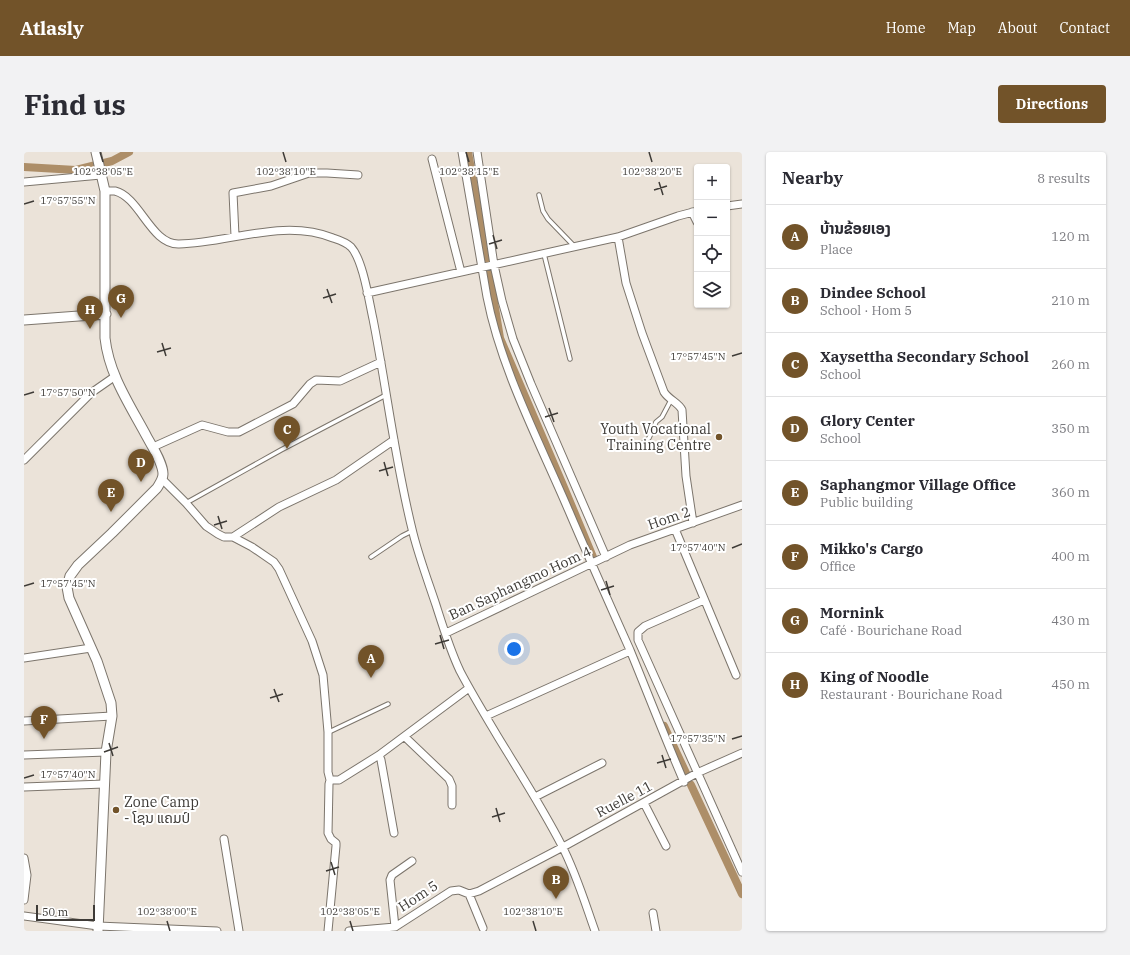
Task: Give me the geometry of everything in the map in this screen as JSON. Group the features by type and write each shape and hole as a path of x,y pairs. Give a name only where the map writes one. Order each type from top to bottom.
{"street":[{"path":"96,152 105,191 105,338 108,359 114,377 153,447 162,466 163,474 158,488 78,565 70,576 67,587 69,598 91,648 111,703 112,716 106,752 104,784 98,929"},
{"path":"462,152 492,321 510,374 591,564 630,651 684,782"},
{"path":"477,152 494,265 502,301 513,338 531,384 606,557"},
{"path":"432,159 462,272"},
{"path":"235,236 233,193 272,186 310,173 358,175"},
{"path":"24,182 101,174"},
{"path":"105,191 116,191 126,198 135,206 162,240 170,244 176,245 203,242 235,236 297,229 329,236 340,240 353,249 359,260 367,293 412,531 458,668 563,847 571,865 594,931"},
{"path":"730,206 742,204"},
{"path":"367,293 618,237 694,211"},
{"path":"618,237 626,283 642,333 664,392 671,400 680,406 682,410 686,476 693,523"},
{"path":"24,320 106,314"},
{"path":"153,447 202,425 228,432 239,432 293,404 310,384 316,380 340,381 381,362"},
{"path":"24,460 91,393 114,377"},
{"path":"233,537 279,507 336,480 394,440"},
{"path":"162,479 206,526 224,537 233,537 274,562 279,569 312,641 323,675 328,732 328,772 330,780 328,833 331,839 336,843 328,931"},
{"name":"Hom 2","path":"606,557 630,545 742,505"},
{"path":"675,529 736,675"},
{"name":"Ban Saphangmo Hom 4","path":"446,633 606,557"},
{"path":"704,600 645,626 638,632 638,640 742,872"},
{"path":"24,658 91,648"},
{"path":"486,716 630,651"},
{"path":"330,780 339,780 379,755 469,688"},
{"path":"24,721 112,716"},
{"path":"405,737 449,780 452,786 452,805"},
{"path":"24,755 106,752"},
{"name":"Ruelle 11","path":"563,847 684,782 697,773 742,753"},
{"path":"379,755 394,833"},
{"path":"534,798 602,763"},
{"path":"24,787 104,784"},
{"path":"644,803 666,846"},
{"path":"224,839 239,931"},
{"name":"Hom 5","path":"349,931 394,927 451,891 459,890 469,894 479,891 563,847"},
{"path":"24,858 27,875 24,900"},
{"path":"394,927 390,880 392,875 412,861"},
{"path":"469,894 483,928"},
{"path":"653,913 656,931"},
{"path":"24,916 98,929 217,931"}],"lane":[{"path":"539,196 543,211 548,219 575,247"},
{"path":"544,254 570,359"},
{"path":"186,503 281,450 386,395"},
{"path":"637,448 649,438 656,422 662,417 671,400"},
{"path":"371,557 412,531"},
{"path":"328,732 388,704"}],"waterway":[{"path":"24,167 76,170 112,161 129,152"},
{"path":"468,152 487,261"},
{"path":"489,272 500,338 593,557"},
{"path":"664,726 686,773"},
{"path":"691,785 742,894"}],"place":[{"name":"Mornink","path":"121,318"},
{"name":"King of Noodle","path":"90,329"},
{"name":"Youth Vocational Training Centre","path":"719,437"},
{"name":"Xaysettha Secondary School","path":"287,449"},
{"name":"Glory Center","path":"141,482"},
{"name":"Saphangmor Village Office","path":"111,512"},
{"name":"ບ້ານຂ້ອຍເອງ","path":"371,678"},
{"name":"Mikko's Cargo","path":"44,739"},
{"name":"Zone Camp - ໂຊນ ແຄມປ໌","path":"116,810"},
{"name":"Dindee School","path":"556,899"}]}
